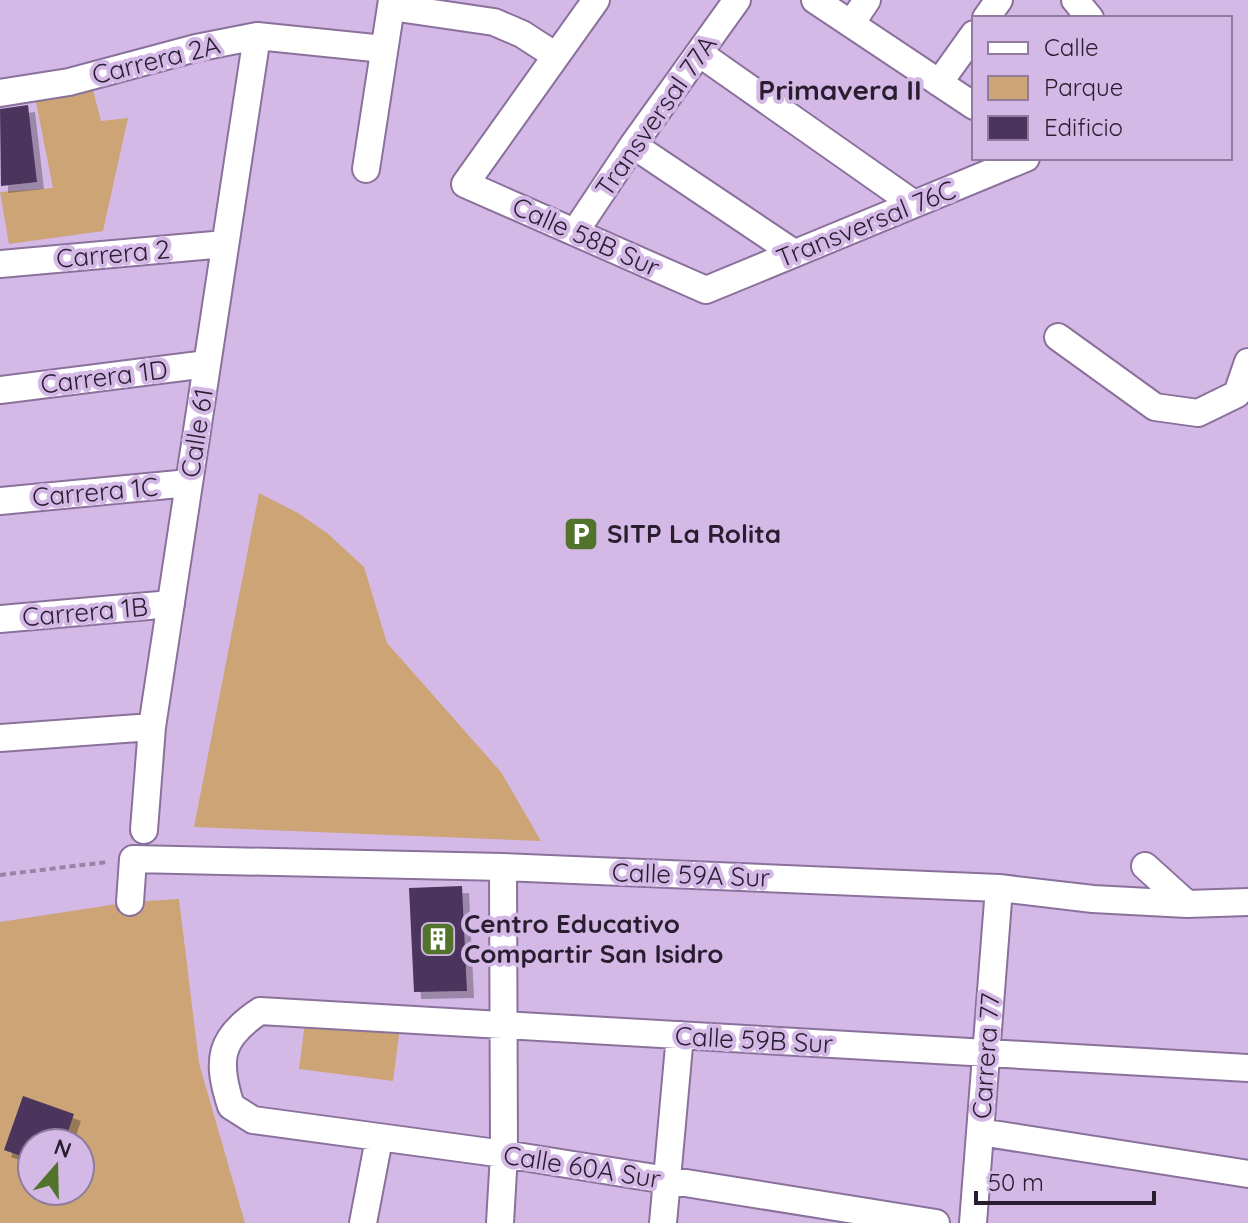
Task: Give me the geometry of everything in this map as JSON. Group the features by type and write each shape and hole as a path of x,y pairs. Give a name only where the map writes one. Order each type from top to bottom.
{"street":[{"path":"366,169 391,4 494,22 522,34 556,56 596,0"},
{"name":"Transversal 77A","path":"575,232 737,0"},
{"path":"815,0 972,105"},
{"path":"851,24 867,0"},
{"path":"1075,0 1088,16"},
{"name":"Carrera 2A","path":"0,93 69,82 196,48 257,36 384,49"},
{"name":"Calle 61","path":"144,830 152,727 257,36"},
{"path":"939,83 972,37"},
{"path":"699,53 914,204"},
{"name":"Calle 58B Sur","path":"556,56 465,184 706,290"},
{"path":"633,145 794,253"},
{"name":"Transversal 76C","path":"706,290 1021,160"},
{"name":"Carrera 2","path":"0,264 225,244"},
{"path":"1058,337 1155,407 1198,413 1237,394 1248,362"},
{"name":"Carrera 1D","path":"0,390 207,364"},
{"name":"Carrera 1C","path":"0,501 189,483"},
{"name":"Carrera 1B","path":"0,619 171,604"},
{"path":"0,738 152,727"},
{"path":"130,902 133,859"},
{"name":"Calle 59A Sur","path":"133,859 503,867 999,888 1093,899 1187,904 1248,902"},
{"path":"1145,866 1187,904"},
{"path":"500,1223 504,1154 503,867"},
{"name":"Carrera 77","path":"973,1223 999,888"},
{"name":"Calle 59B Sur","path":"231,1106 221,1066 225,1050 239,1025 260,1011 1248,1068"},
{"path":"663,1223 680,1035"},
{"name":"Calle 60A Sur","path":"231,1106 253,1120 504,1154 666,1180 819,1214 936,1223"},
{"path":"980,1132 1248,1174"},
{"path":"363,1223 379,1139"}],"path":[{"path":"0,875 133,859"}],"green space":[{"path":"92,86 101,121 128,118 103,231 9,244 0,192 53,188 36,102"},
{"path":"259,493 298,513 327,533 364,567 387,643 501,772 541,841 194,827"},
{"path":"179,899 199,1063 245,1223 0,1223 0,922 130,902"},
{"path":"306,1014 400,1027 393,1081 299,1069"}],"building":[{"path":"28,105 37,182 1,186 0,109"},
{"name":"Centro Educativo Compartir San Isidro","path":"462,886 467,991 414,992 409,888"},
{"path":"23,1096 74,1114 70,1127 16,1127 16,1154 4,1150"}],"place":[{"name":"SITP La Rolita","path":"581,534"},
{"name":"Centro Educativo Compartir San Isidro","path":"438,939"}],"district":[{"name":"Primavera II","path":"840,90"}]}
